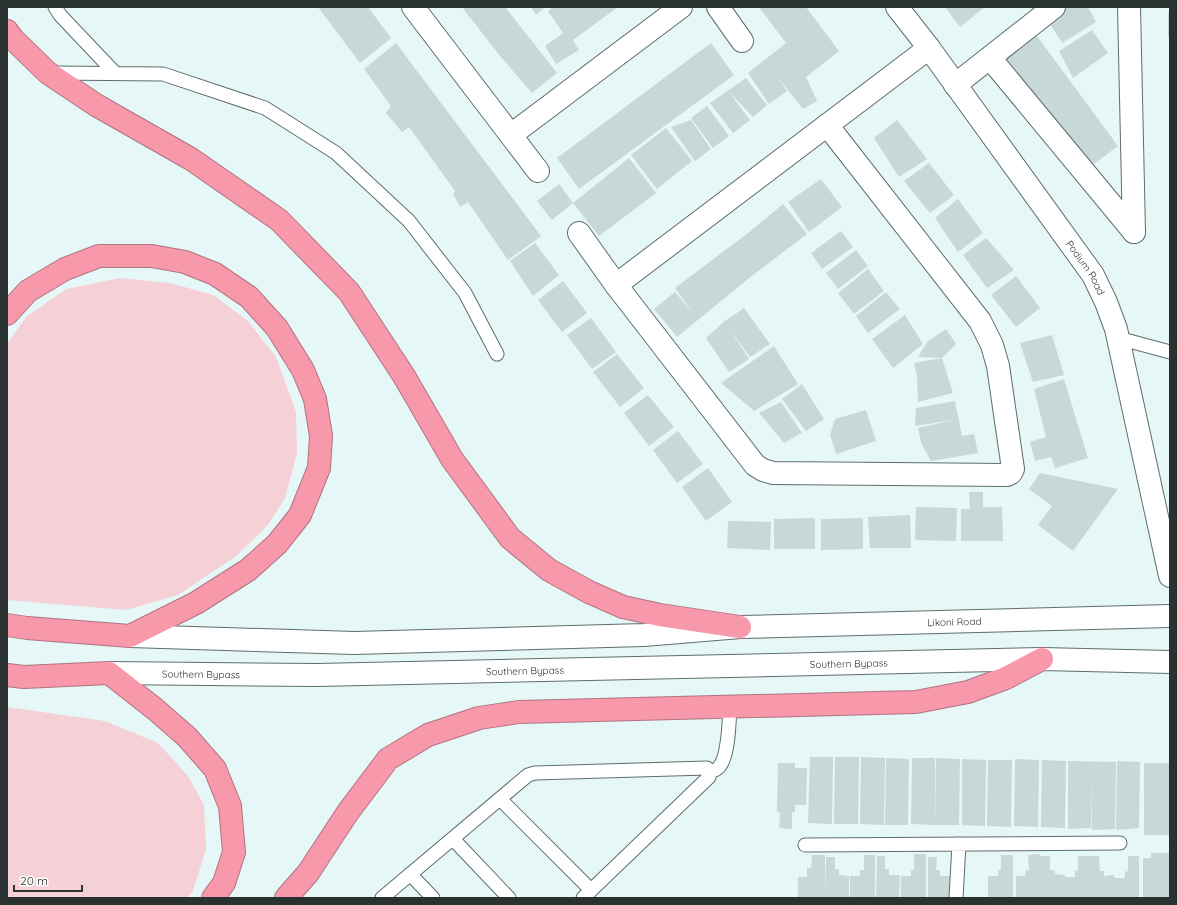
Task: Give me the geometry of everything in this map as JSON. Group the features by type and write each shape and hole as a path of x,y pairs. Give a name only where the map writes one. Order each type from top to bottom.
{"highway":[{"path":"7,31 13,39 48,73 96,105 191,159 279,220 349,292 404,376 452,459 510,538 549,570 590,592 623,607 660,615 740,627"},
{"path":"7,314 28,291 64,269 99,256 152,256 185,262 215,274 249,297 277,328 303,370 315,399 321,436 319,468 300,515 278,544 248,570 196,603 130,636 17,627"},
{"path":"286,898 308,873 348,812 388,759 428,735 479,718 519,712 916,702 968,692 1006,678 1042,659"},
{"path":"109,673 155,709 187,737 215,769 230,806 234,852 224,883 213,898"},
{"name":"Southern Bypass","path":"16,676 109,673"}],"street":[{"path":"413,7 538,170"},
{"path":"511,135 681,7"},
{"path":"718,7 742,41"},
{"name":"Podium Road","path":"897,7 929,48 1092,275 1106,302 1116,329 1170,576"},
{"path":"955,85 1054,7"},
{"path":"990,58 1134,232 1128,7"},
{"path":"616,285 929,48"},
{"path":"579,233 616,285 755,465 763,470 773,473 892,475 1007,475 1011,473 1013,469 998,366 992,345 980,321 827,125"},
{"name":"Likoni Road","path":"740,627 1170,616"},
{"path":"130,636 354,643 644,635 740,627"},
{"path":"1042,659 1170,662"},
{"name":"Southern Bypass","path":"109,673 317,675 1042,659"}],"lane":[{"path":"55,7 60,15 116,73"},
{"path":"48,73 162,74 265,108 336,153 409,221 465,293 497,354"},
{"path":"1118,338 1170,352"},
{"path":"500,799 587,894 709,777 710,772 719,767 726,749 730,707"},
{"path":"382,898 528,775 535,773 707,768 710,772"},
{"path":"453,838 509,898"},
{"path":"805,845 1120,843"},
{"path":"956,898 959,844"},
{"path":"410,874 434,898"}],"shaded area":[{"path":"120,278 170,283 213,295 248,321 276,357 296,412 297,453 285,498 268,525 235,557 178,595 126,610 7,600 7,344 26,317 66,289"},
{"path":"7,707 105,721 158,743 188,776 204,805 206,849 193,891 187,898 7,898"}],"building":[{"path":"318,7 368,7 391,38 360,63"},
{"path":"462,7 505,7 557,73 532,93 500,56"},
{"path":"531,7 545,7 536,15"},
{"path":"553,7 618,7 573,40 579,50 556,64 545,46 563,33 548,11"},
{"path":"759,7 806,7 839,51 805,78 807,79 817,101 803,109 776,75 787,91 769,104 748,73 786,43"},
{"path":"945,7 985,7 960,27"},
{"path":"1066,7 1088,7 1096,22 1062,43 1047,19"},
{"path":"1168,13 1170,13 1170,37 1168,37"},
{"path":"1092,30 1108,53 1073,78 1059,51"},
{"path":"1034,32 1118,146 1086,170 1002,55"},
{"path":"396,43 541,236 508,260 468,202 460,207 453,194 455,191 409,127 402,132 386,113 391,106 364,69"},
{"path":"711,43 734,75 579,189 557,158"},
{"path":"746,78 767,105 753,117 729,92 750,120 733,133 710,103"},
{"path":"707,106 729,136 713,148 691,118"},
{"path":"691,120 711,149 695,161 671,127"},
{"path":"897,120 927,159 899,177 874,138"},
{"path":"666,128 692,161 657,189 631,155"},
{"path":"629,158 656,193 599,236 573,203"},
{"path":"929,163 954,195 930,213 904,181"},
{"path":"821,179 842,207 809,232 788,202"},
{"path":"559,184 573,203 552,220 537,201"},
{"path":"958,199 983,233 958,252 935,218"},
{"path":"783,204 807,234 753,275 677,337 654,309 675,292 693,313 675,288 748,233"},
{"path":"841,231 853,247 822,269 811,253"},
{"path":"986,238 1014,270 987,288 963,255"},
{"path":"535,243 559,275 533,296 510,261"},
{"path":"856,250 868,266 838,289 826,273"},
{"path":"868,269 884,291 854,314 838,293"},
{"path":"1016,276 1040,308 1016,327 991,295"},
{"path":"563,281 587,313 562,332 538,300"},
{"path":"886,292 900,309 868,333 856,316"},
{"path":"744,308 770,344 750,357 729,328 749,359 729,372 706,338 725,321"},
{"path":"905,315 923,344 893,368 872,339"},
{"path":"591,318 616,352 592,369 567,335"},
{"path":"946,329 956,344 942,358 918,357 927,342"},
{"path":"1052,335 1064,375 1033,382 1020,343"},
{"path":"774,346 798,384 754,411 721,383"},
{"path":"617,354 644,388 620,407 593,372"},
{"path":"942,358 953,393 918,402 917,376 914,363"},
{"path":"1064,379 1088,458 1055,468 1051,457 1035,461 1030,442 1046,437 1034,389"},
{"path":"802,384 824,419 806,431 782,399"},
{"path":"648,395 674,427 649,446 624,413"},
{"path":"955,401 962,436 974,434 978,453 931,461 921,443 918,428 954,420 915,426 916,408"},
{"path":"781,402 802,433 784,443 759,413"},
{"path":"866,410 876,441 836,454 830,435 835,419"},
{"path":"678,431 703,464 677,483 653,450"},
{"path":"708,468 732,502 706,521 682,487"},
{"path":"1040,473 1118,489 1073,551 1038,525 1052,506 1029,489"},
{"path":"969,492 983,492 983,507 1002,507 1003,541 961,541 961,509 970,509"},
{"path":"916,507 957,508 956,541 915,540"},
{"path":"910,515 911,548 870,548 868,517"},
{"path":"815,518 815,549 774,549 774,519"},
{"path":"863,518 863,549 821,550 821,519"},
{"path":"728,521 771,522 770,550 727,548"},
{"path":"810,757 833,757 832,824 808,823"},
{"path":"835,757 859,757 858,824 834,824"},
{"path":"861,757 885,758 884,825 860,824"},
{"path":"886,758 909,759 908,825 885,825"},
{"path":"912,758 935,758 935,825 911,824"},
{"path":"936,758 960,759 959,825 935,825"},
{"path":"962,759 986,760 985,826 962,825"},
{"path":"1015,759 1039,760 1038,827 1014,826"},
{"path":"988,760 1012,760 1011,827 987,826"},
{"path":"1042,760 1066,761 1065,828 1041,827"},
{"path":"1068,761 1116,762 1115,829 1092,830 1091,780 1091,828 1068,829"},
{"path":"1117,761 1140,762 1139,828 1116,830"},
{"path":"778,763 795,763 795,768 807,768 806,805 795,805 795,812 792,812 792,829 779,828 780,813 777,812"},
{"path":"1144,763 1170,763 1170,835 1144,835"},
{"path":"1151,853 1169,853 1170,898 1143,898 1143,858 1151,858"},
{"path":"914,854 926,854 926,898 901,898 901,876 911,876 911,870 914,870"},
{"path":"1040,854 1040,856 1050,856 1050,870 1055,871 1055,874 1065,875 1065,877 1075,877 1075,870 1078,871 1078,856 1099,856 1100,871 1104,871 1104,876 1114,875 1114,878 1125,878 1125,872 1128,871 1128,856 1139,856 1139,898 1016,898 1016,876 1025,876 1026,870 1029,870 1028,855"},
{"path":"812,855 825,855 826,898 798,898 798,877 807,877 807,868 811,868"},
{"path":"864,855 875,855 875,898 850,898 850,876 860,876 860,870 864,870"},
{"path":"1001,855 1013,855 1013,898 988,898 988,876 998,876 998,870 1001,870"},
{"path":"877,856 885,856 885,869 889,869 889,875 900,875 899,898 876,898"},
{"path":"826,857 835,857 835,869 839,869 839,875 849,876 849,898 826,898"},
{"path":"928,857 937,857 936,870 940,870 940,876 951,876 951,898 928,898"}]}
